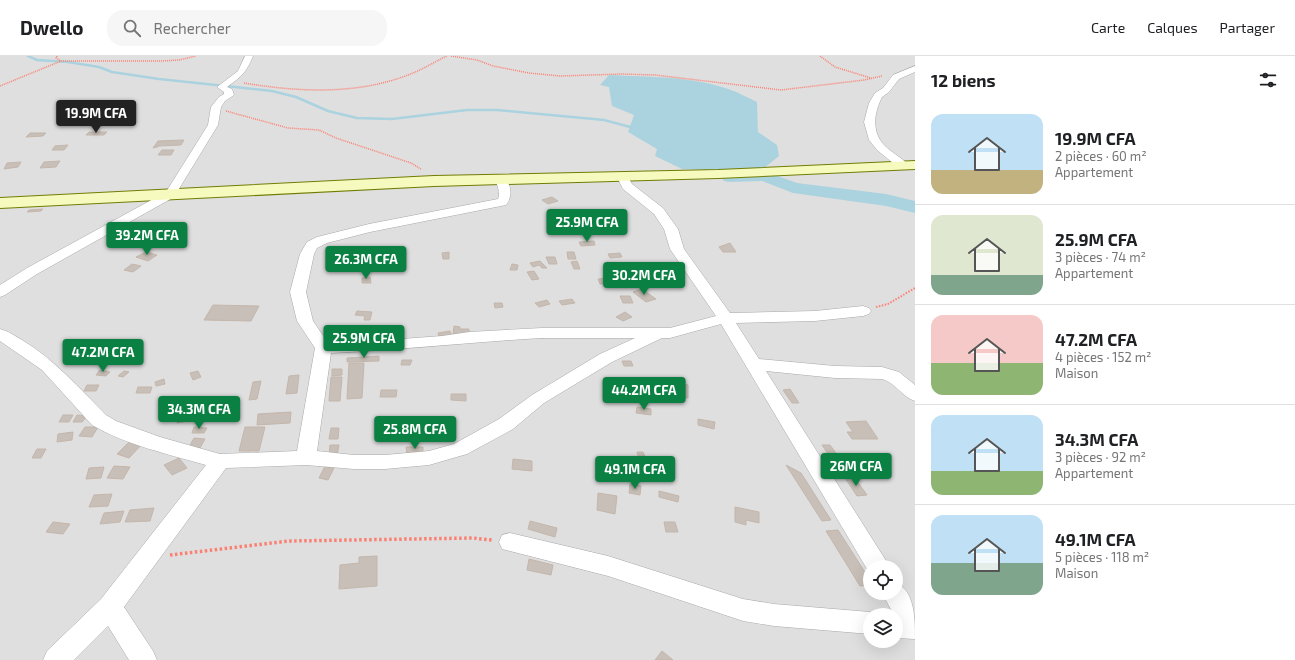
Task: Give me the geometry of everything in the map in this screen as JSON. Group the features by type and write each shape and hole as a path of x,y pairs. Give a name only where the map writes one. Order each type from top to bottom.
{"street":[{"path":"0,292 32,271 170,194 214,125 216,107 222,99 229,95 229,91 221,87 243,72 249,56"},
{"path":"909,165 881,148 873,138 869,122 874,103 878,95 886,90 891,82 910,70"},
{"path":"0,203 434,181 718,174 909,165"},
{"path":"623,177 628,186 659,211 671,228 677,248 725,318 874,560"},
{"path":"306,458 323,348 305,321 298,292 307,254 312,246 322,240 369,228 502,202 505,197 501,179"},
{"path":"323,348 374,346 442,341 469,337 542,333 670,333 725,318 815,316 863,311"},
{"path":"0,334 48,366 99,420 109,426 155,443 220,461 306,458 354,462 385,462 429,458 460,449 506,424 538,399 599,362 659,333"},
{"path":"754,364 835,372 882,373 893,376 915,395"},
{"path":"56,660 110,607 220,461"},
{"path":"510,542 608,566 743,610 774,615 863,622"},
{"path":"898,600 915,627"},
{"path":"110,607 144,660"},
{"path":"903,626 915,627"}],"path":[{"path":"57,56 56,58 61,61"},
{"path":"105,56 107,60"},
{"path":"0,86 61,61 107,60 160,62 182,60 196,56"},
{"path":"231,81 285,90 324,90 366,86 402,77 447,56"},
{"path":"451,56 477,60 493,66 529,73 560,76 621,74 655,75 782,90 872,78 910,70"},
{"path":"820,56 835,67 872,78"},
{"path":"216,107 231,113 288,128 319,130 336,138 411,163 428,173 434,181"},
{"path":"863,311 888,304 915,288"},
{"path":"148,558 289,541 473,538 510,542"}],"shaded area":[{"path":"0,56 915,56 915,660 0,660"}],"water":[{"path":"609,75 655,77 702,82 716,85 741,94 757,102 758,132 777,145 779,156 764,168 713,170 682,169 655,156 657,149 628,132 634,115 612,106 609,87 600,85"}],"building":[{"path":"64,115 75,115 70,120 59,120"},
{"path":"89,132 107,132 104,135 86,135"},
{"path":"30,133 46,133 43,136 26,137"},
{"path":"184,140 181,145 159,146 153,148 158,141"},
{"path":"68,145 64,150 52,150 55,146"},
{"path":"162,150 174,150 171,155 158,155"},
{"path":"60,161 56,167 40,168 44,162"},
{"path":"21,162 18,167 4,169 7,163"},
{"path":"552,197 558,201 548,204 542,200"},
{"path":"43,209 41,211 27,212 29,210"},
{"path":"594,241 595,245 581,246 579,242"},
{"path":"730,243 736,252 723,252 719,247"},
{"path":"146,252 157,255 148,261 136,257"},
{"path":"449,252 449,259 443,259 442,253"},
{"path":"567,252 574,252 576,259 568,259"},
{"path":"620,253 622,257 610,258 608,254"},
{"path":"546,257 555,257 557,264 549,264"},
{"path":"540,261 547,268 542,268 539,265 533,267 530,263"},
{"path":"577,261 580,269 574,269 571,262"},
{"path":"132,264 141,266 133,272 124,270"},
{"path":"512,264 518,265 517,270 510,270"},
{"path":"534,271 539,279 532,280 527,272"},
{"path":"370,277 371,283 362,283 362,278"},
{"path":"645,277 648,285 641,285 638,278"},
{"path":"612,278 614,283 600,284 598,279"},
{"path":"642,289 656,299 646,302 633,292"},
{"path":"620,296 630,296 633,303 623,303"},
{"path":"572,299 575,303 562,305 559,301"},
{"path":"547,300 550,304 539,307 535,303"},
{"path":"494,303 502,303 503,307 495,308"},
{"path":"213,305 259,306 251,321 204,320"},
{"path":"357,311 372,312 370,320 364,320 365,316 355,315"},
{"path":"625,312 632,317 623,321 616,317"},
{"path":"454,326 460,327 460,329 469,329 469,335 453,334"},
{"path":"450,331 452,336 439,337 438,333"},
{"path":"379,356 379,361 347,362 347,358"},
{"path":"402,360 412,360 410,365 401,365"},
{"path":"622,361 631,361 633,366 624,366"},
{"path":"349,363 364,363 362,398 347,399"},
{"path":"332,369 342,369 342,375 332,376"},
{"path":"100,370 110,372 106,376 96,375"},
{"path":"124,371 129,372 123,377 118,376"},
{"path":"198,371 201,377 193,380 190,373"},
{"path":"299,375 297,393 286,394 289,376"},
{"path":"331,377 342,377 340,401 329,401"},
{"path":"164,379 165,384 156,386 155,382"},
{"path":"261,381 257,399 249,400 253,382"},
{"path":"673,382 688,385 688,398 681,396 681,393 673,391"},
{"path":"87,385 99,385 96,391 84,391"},
{"path":"138,387 152,387 150,393 136,393"},
{"path":"790,389 799,403 792,403 783,390"},
{"path":"381,390 397,390 396,397 380,397"},
{"path":"451,394 466,394 466,401 451,400"},
{"path":"185,401 188,408 169,415 166,408"},
{"path":"200,407 211,407 208,414 197,414"},
{"path":"637,407 651,409 651,415 636,413"},
{"path":"187,412 187,421 177,423 178,414"},
{"path":"291,412 290,423 257,425 258,414"},
{"path":"63,415 73,415 69,422 59,422"},
{"path":"77,415 87,416 82,422 73,422"},
{"path":"698,419 715,422 714,429 698,425"},
{"path":"866,421 878,439 852,439 847,432 853,432 846,422"},
{"path":"85,427 98,427 92,437 79,436"},
{"path":"194,427 207,428 204,433 192,433"},
{"path":"245,427 265,427 259,451 239,451"},
{"path":"331,428 339,428 338,439 329,439"},
{"path":"73,432 72,440 57,442 58,434"},
{"path":"194,438 205,439 200,448 189,447"},
{"path":"132,439 144,442 129,458 117,454"},
{"path":"330,445 339,445 337,456 329,456"},
{"path":"822,445 830,445 841,460 833,461"},
{"path":"406,447 423,447 423,453 407,454"},
{"path":"37,449 46,449 41,458 32,458"},
{"path":"637,452 643,452 646,459 639,459"},
{"path":"179,458 187,468 172,475 164,465"},
{"path":"513,459 532,461 532,471 512,469"},
{"path":"786,465 801,473 831,520 822,521"},
{"path":"114,466 130,467 123,479 107,478"},
{"path":"325,466 334,468 328,480 319,478"},
{"path":"104,467 101,478 86,479 89,468"},
{"path":"854,477 867,495 857,496 845,478"},
{"path":"630,484 641,486 640,495 629,493"},
{"path":"659,491 679,496 678,502 659,497"},
{"path":"598,493 617,496 615,514 597,510"},
{"path":"112,494 108,506 89,507 94,495"},
{"path":"735,507 759,512 759,523 746,520 746,525 735,522"},
{"path":"154,508 150,521 125,522 130,510"},
{"path":"124,511 120,522 100,524 104,513"},
{"path":"530,521 557,528 555,537 528,529"},
{"path":"53,522 70,524 63,534 46,532"},
{"path":"664,522 675,522 678,532 666,532"},
{"path":"838,530 863,569 863,586 860,586 826,531"},
{"path":"377,556 377,586 339,589 340,565 359,563 359,557"},
{"path":"529,559 553,565 551,575 527,570"},
{"path":"662,651 673,660 655,660"}],"waterway":[{"path":"28,56 37,60 68,62 99,67 112,72 159,79 272,91 296,97 328,111 357,118 392,119 467,110 497,110 604,120 631,127"},
{"path":"631,127 635,128"},
{"path":"730,177 764,176 793,188 886,200 915,207"}]}
